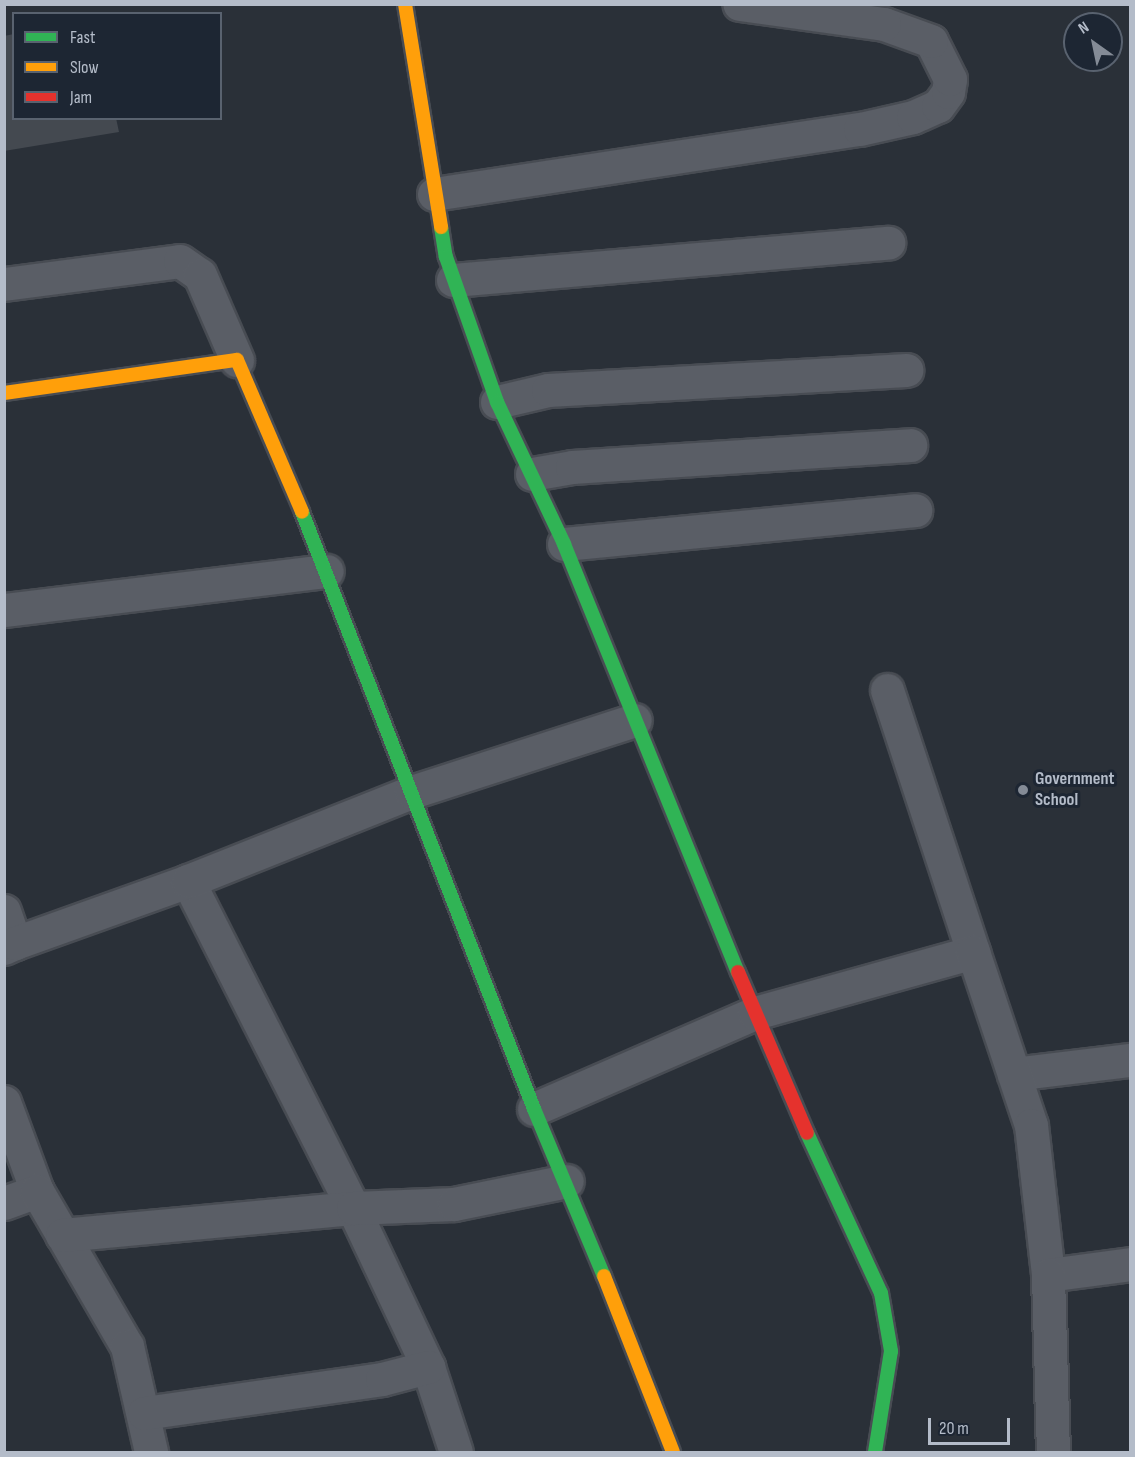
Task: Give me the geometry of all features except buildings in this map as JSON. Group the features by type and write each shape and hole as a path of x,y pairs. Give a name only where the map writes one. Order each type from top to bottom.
{"street":[{"path":"405,4 434,194 453,279 497,402 564,544 754,1013 881,1293 891,1351 875,1452"},
{"path":"434,194 860,129 913,117 938,106 948,92 950,79 932,41 884,24 739,4"},
{"path":"453,279 888,243"},
{"path":"4,284 180,261 200,275 327,571 534,1110 567,1180 673,1452"},
{"path":"4,393 237,360"},
{"path":"497,402 548,390 906,370"},
{"path":"532,474 572,467 910,445"},
{"path":"564,544 915,510"},
{"path":"4,610 327,571"},
{"path":"887,690 1031,1125 1048,1275 1053,1452"},
{"path":"4,911 10,946 188,881 412,792 635,720"},
{"path":"188,881 353,1208 428,1366 456,1452"},
{"path":"534,1110 754,1013 973,952"},
{"path":"1014,1074 1131,1060"},
{"path":"4,1102 37,1191 127,1346 151,1452"},
{"path":"62,1234 353,1208 454,1204 567,1180"},
{"path":"4,1203 37,1191"},
{"path":"1048,1275 1131,1264"},
{"path":"144,1413 382,1379 428,1366"}],"traffic: fast":[{"path":"441,227 446,257 497,402 564,544 738,972"},
{"path":"302,512 534,1109 604,1276"},
{"path":"807,1133 881,1293 891,1351 875,1452"}],"traffic: slow":[{"path":"405,4 441,227"},
{"path":"4,393 237,360 302,512"},
{"path":"604,1276 673,1452"}],"traffic: jam":[{"path":"738,972 807,1133"}],"place":[{"name":"Government School","path":"1023,790"}]}
